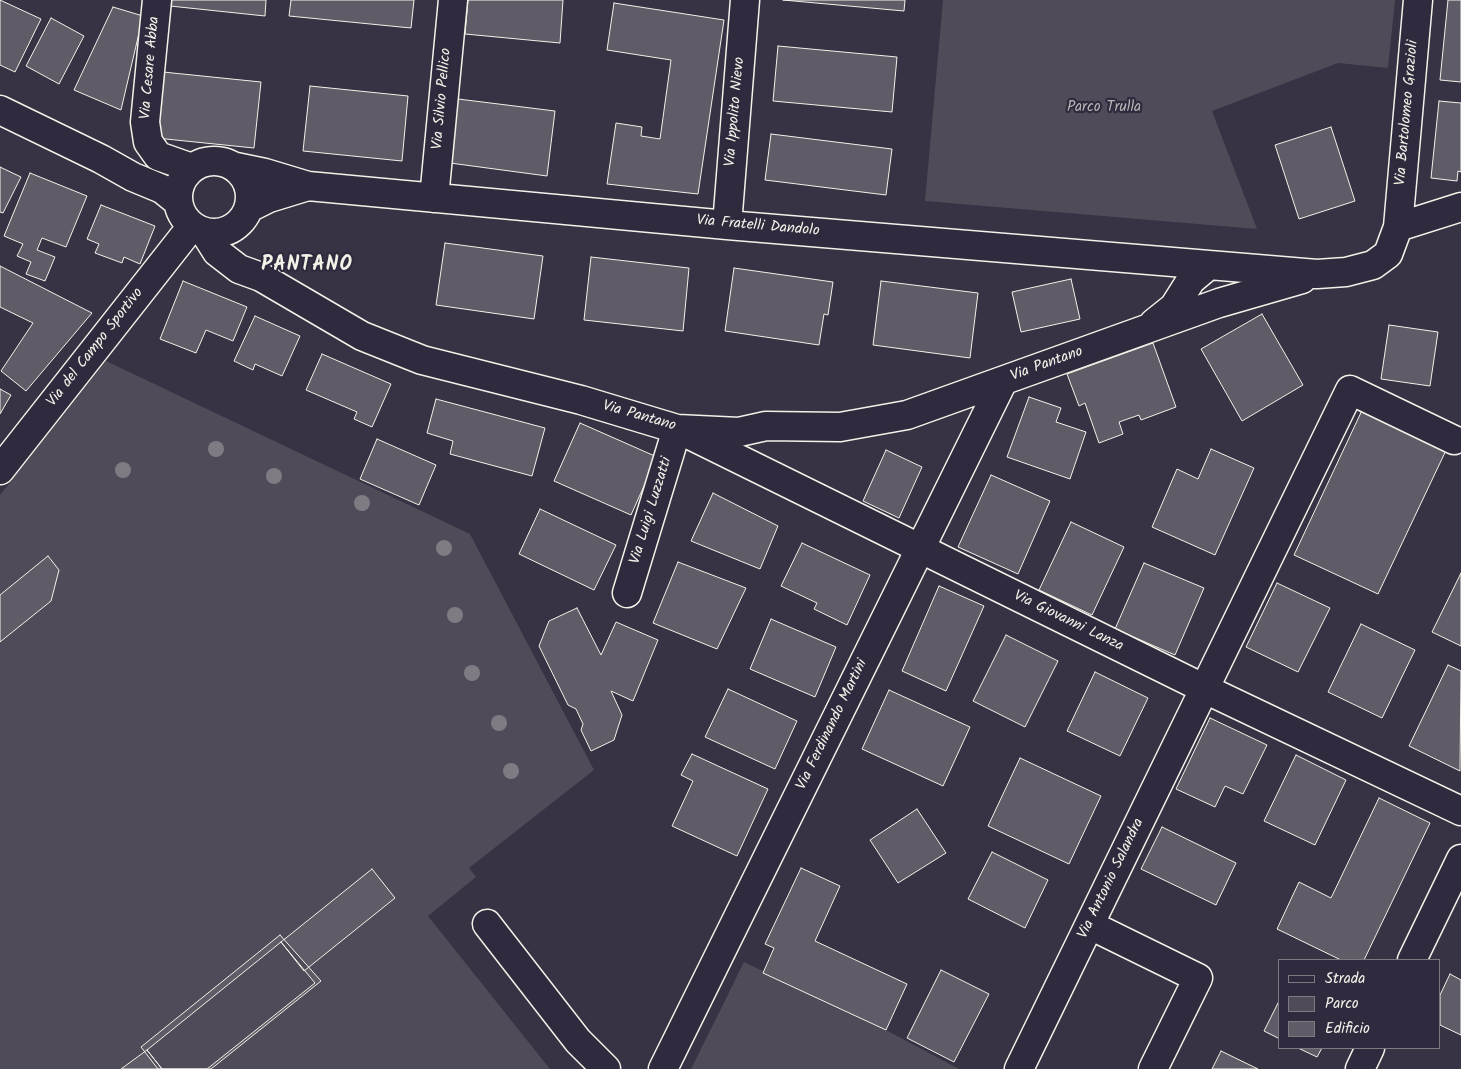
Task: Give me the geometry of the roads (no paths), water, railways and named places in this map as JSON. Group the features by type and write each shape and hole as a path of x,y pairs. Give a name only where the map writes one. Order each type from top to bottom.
{"street":[{"name":"Via Cesare Abba","path":"157,0 146,122 148,142 158,156 192,168"},
{"name":"Via Silvio Pellico","path":"434,198 453,0"},
{"name":"Via Ippolito Nievo","path":"727,225 745,0"},
{"name":"Via Bartolomeo Grazioli","path":"1398,227 1418,0"},
{"path":"0,110 101,158 133,177 162,189 178,202"},
{"path":"101,158 116,157 133,147 141,136 146,122"},
{"path":"206,162 221,162 236,167 246,179 251,193 246,214 232,229 218,234 198,229 183,215 178,202 179,189 184,178 192,168 206,162"},
{"name":"Via Fratelli Dandolo","path":"236,167 265,173 308,186 727,225 1209,265"},
{"name":"Via Fratelli Dandolo","path":"246,214 269,198 308,186"},
{"path":"1398,227 1461,207"},
{"name":"Via Pantano","path":"246,214 242,240 249,258 261,277"},
{"name":"Via Pantano","path":"1146,329 1174,308 1191,280 1209,265 1317,274 1346,272 1372,265 1388,254 1398,227"},
{"name":"Via Pantano","path":"198,229 217,252 239,269 261,277 362,336 422,360 581,400 677,429 739,432 766,426 840,427 907,415 1219,303 1317,274"},
{"name":"Via del Campo Sportivo","path":"0,470 198,229"},
{"path":"1209,265 1218,276 1221,289 1219,303"},
{"name":"Via Ferdinando Martini","path":"664,1069 1003,381"},
{"name":"Via Antonio Salandra","path":"1019,1069 1350,390 1454,440"},
{"name":"Via Giovanni Lanza","path":"677,429 1205,689 1461,810"},
{"name":"Via Luigi Luzzatti","path":"627,593 677,429"},
{"path":"1412,959 1461,859"},
{"path":"487,924 578,1041 606,1069"},
{"path":"1090,925 1198,978 1154,1069"},
{"path":"1360,1069 1370,1049"}],"district":[{"name":"PANTANO","path":"307,267"}],"park label":[{"name":"Parco Trulla","path":"1104,108"}]}
